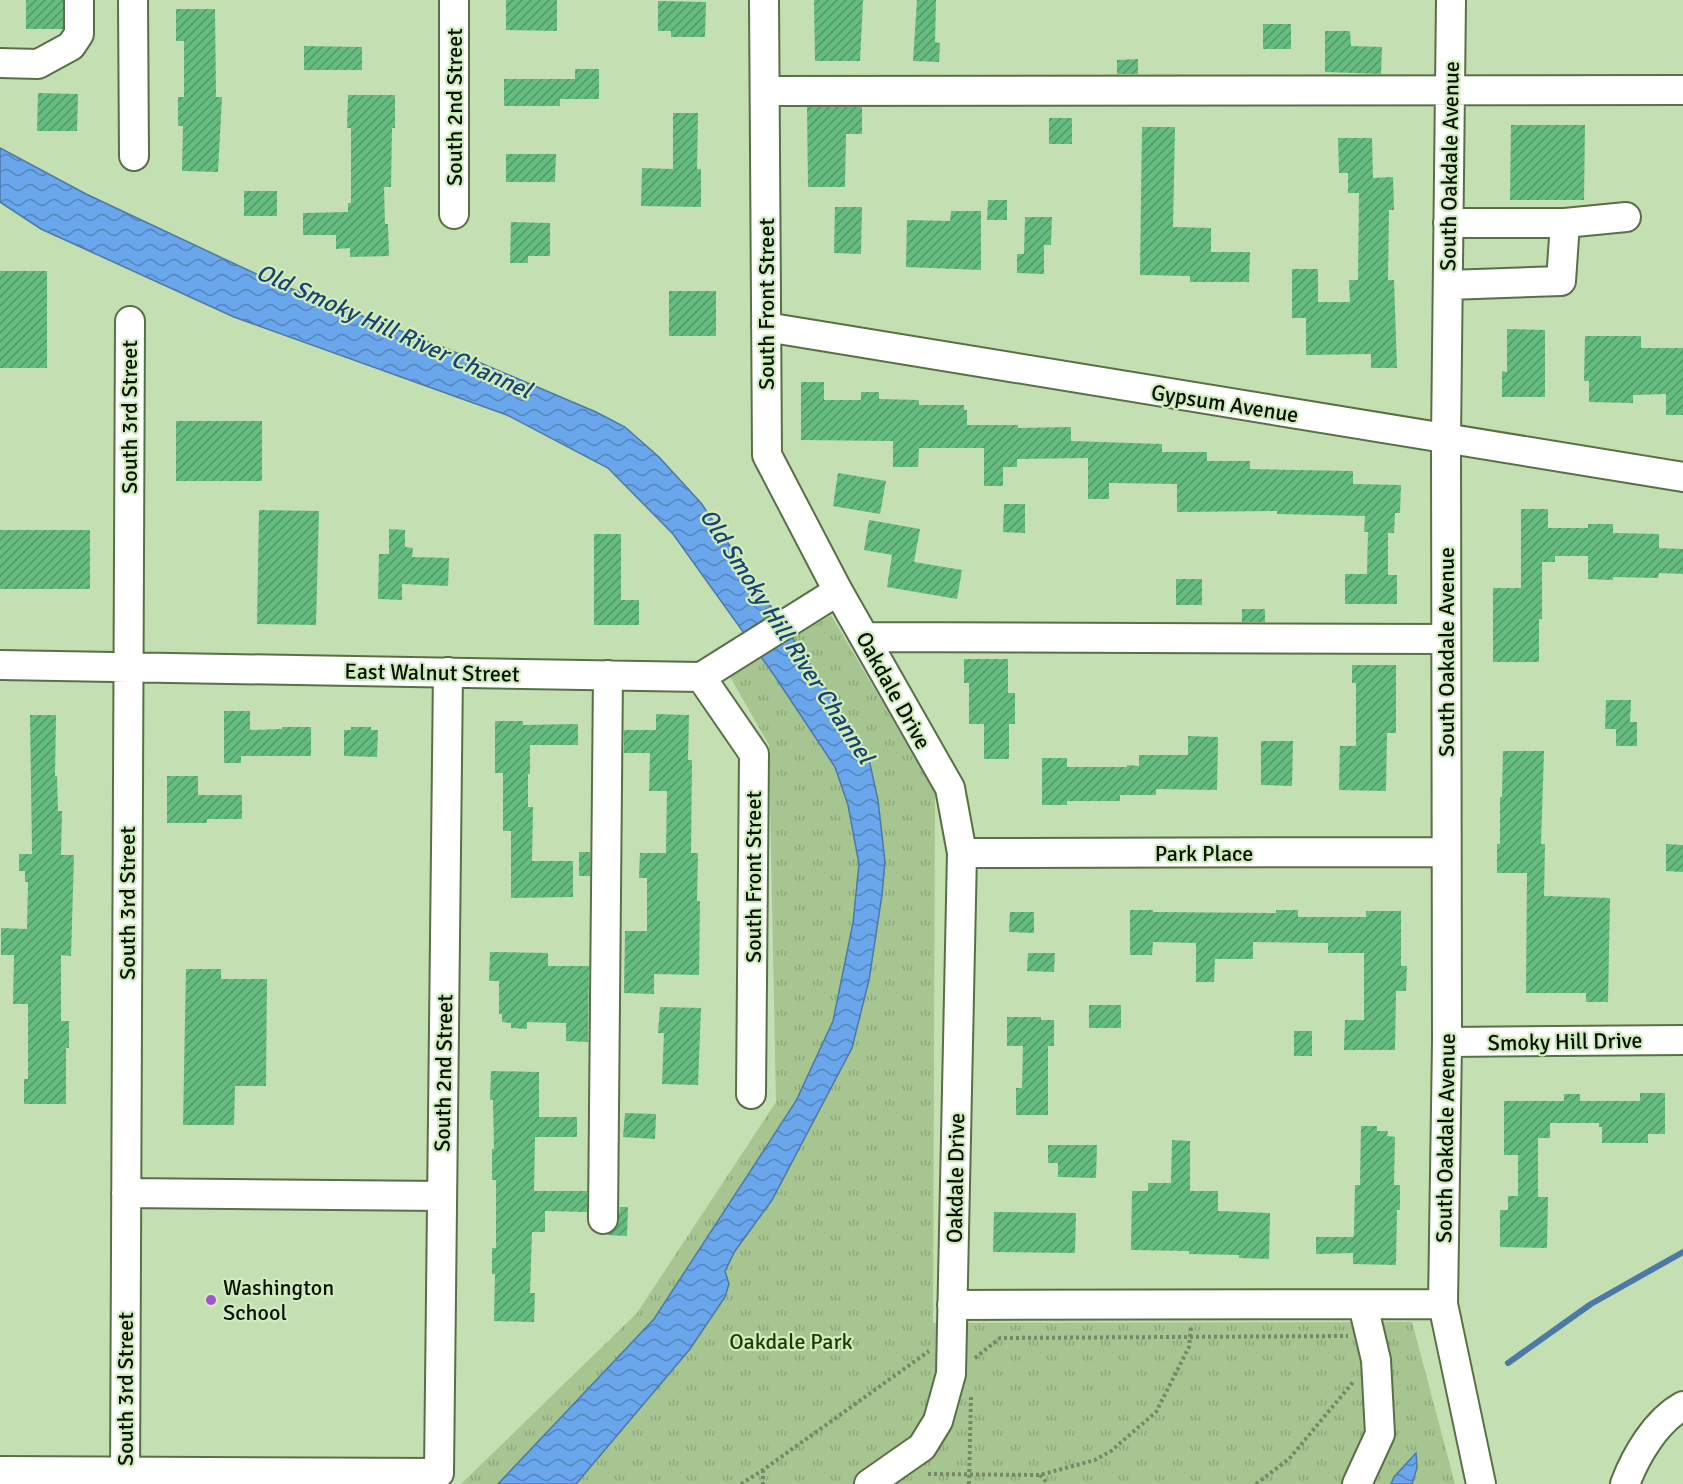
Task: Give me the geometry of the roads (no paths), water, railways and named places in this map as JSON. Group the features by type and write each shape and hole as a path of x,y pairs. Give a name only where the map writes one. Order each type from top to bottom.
{"street":[{"path":"0,63 38,64 71,46 79,34 79,0"},
{"path":"134,0 134,156"},
{"name":"South 2nd Street","path":"454,0 454,214"},
{"name":"South Front Street","path":"764,0 767,455 826,598"},
{"name":"South Oakdale Avenue","path":"1451,0 1446,439 1447,1042 1443,1304 1481,1484"},
{"path":"765,91 1683,90"},
{"path":"1448,223 1565,223 1626,218"},
{"path":"1448,285 1561,281 1565,223"},
{"name":"South 3rd Street","path":"125,1478 130,321"},
{"name":"Gypsum Avenue","path":"766,327 1683,477"},
{"path":"701,677 826,598"},
{"name":"Oakdale Drive","path":"826,598 864,637 950,788 962,853 951,1374 938,1421 922,1448 869,1484"},
{"path":"864,637 1446,639"},
{"name":"East Walnut Street","path":"0,665 701,677"},
{"name":"South 2nd Street","path":"448,672 442,1196 448,1480"},
{"path":"603,1219 608,675"},
{"name":"South Front Street","path":"701,677 754,754 752,1094"},
{"name":"Park Place","path":"962,853 1446,852"},
{"name":"Smoky Hill Drive","path":"1447,1042 1683,1040"},
{"path":"126,1193 442,1196"},
{"path":"952,1305 1443,1304"},
{"path":"1357,1484 1380,1434 1373,1348 1363,1305"},
{"path":"1625,1484 1648,1440 1673,1412 1683,1406"},
{"path":"0,1471 125,1478 448,1480"}],"water":[{"path":"0,148 86,194 269,280 450,350 596,412 625,427 659,457 701,503 810,664 868,755 878,800 885,862 869,980 852,1048 772,1200 735,1251 725,1271 729,1284 725,1297 690,1349 576,1484 498,1484 654,1319 796,1101 833,1021 853,923 859,864 848,805 835,767 774,675 673,534 608,468 507,415 234,317 41,229 0,202"},
{"path":"1416,1453 1417,1468 1412,1484 1391,1484 1394,1477"}],"waterway":[{"name":"Old Smoky Hill River Channel","path":"1508,1363 1591,1304 1683,1252"}],"place":[{"name":"Washington School","path":"211,1300"}],"park label":[{"name":"Oakdale Park","path":"791,1341"}]}
